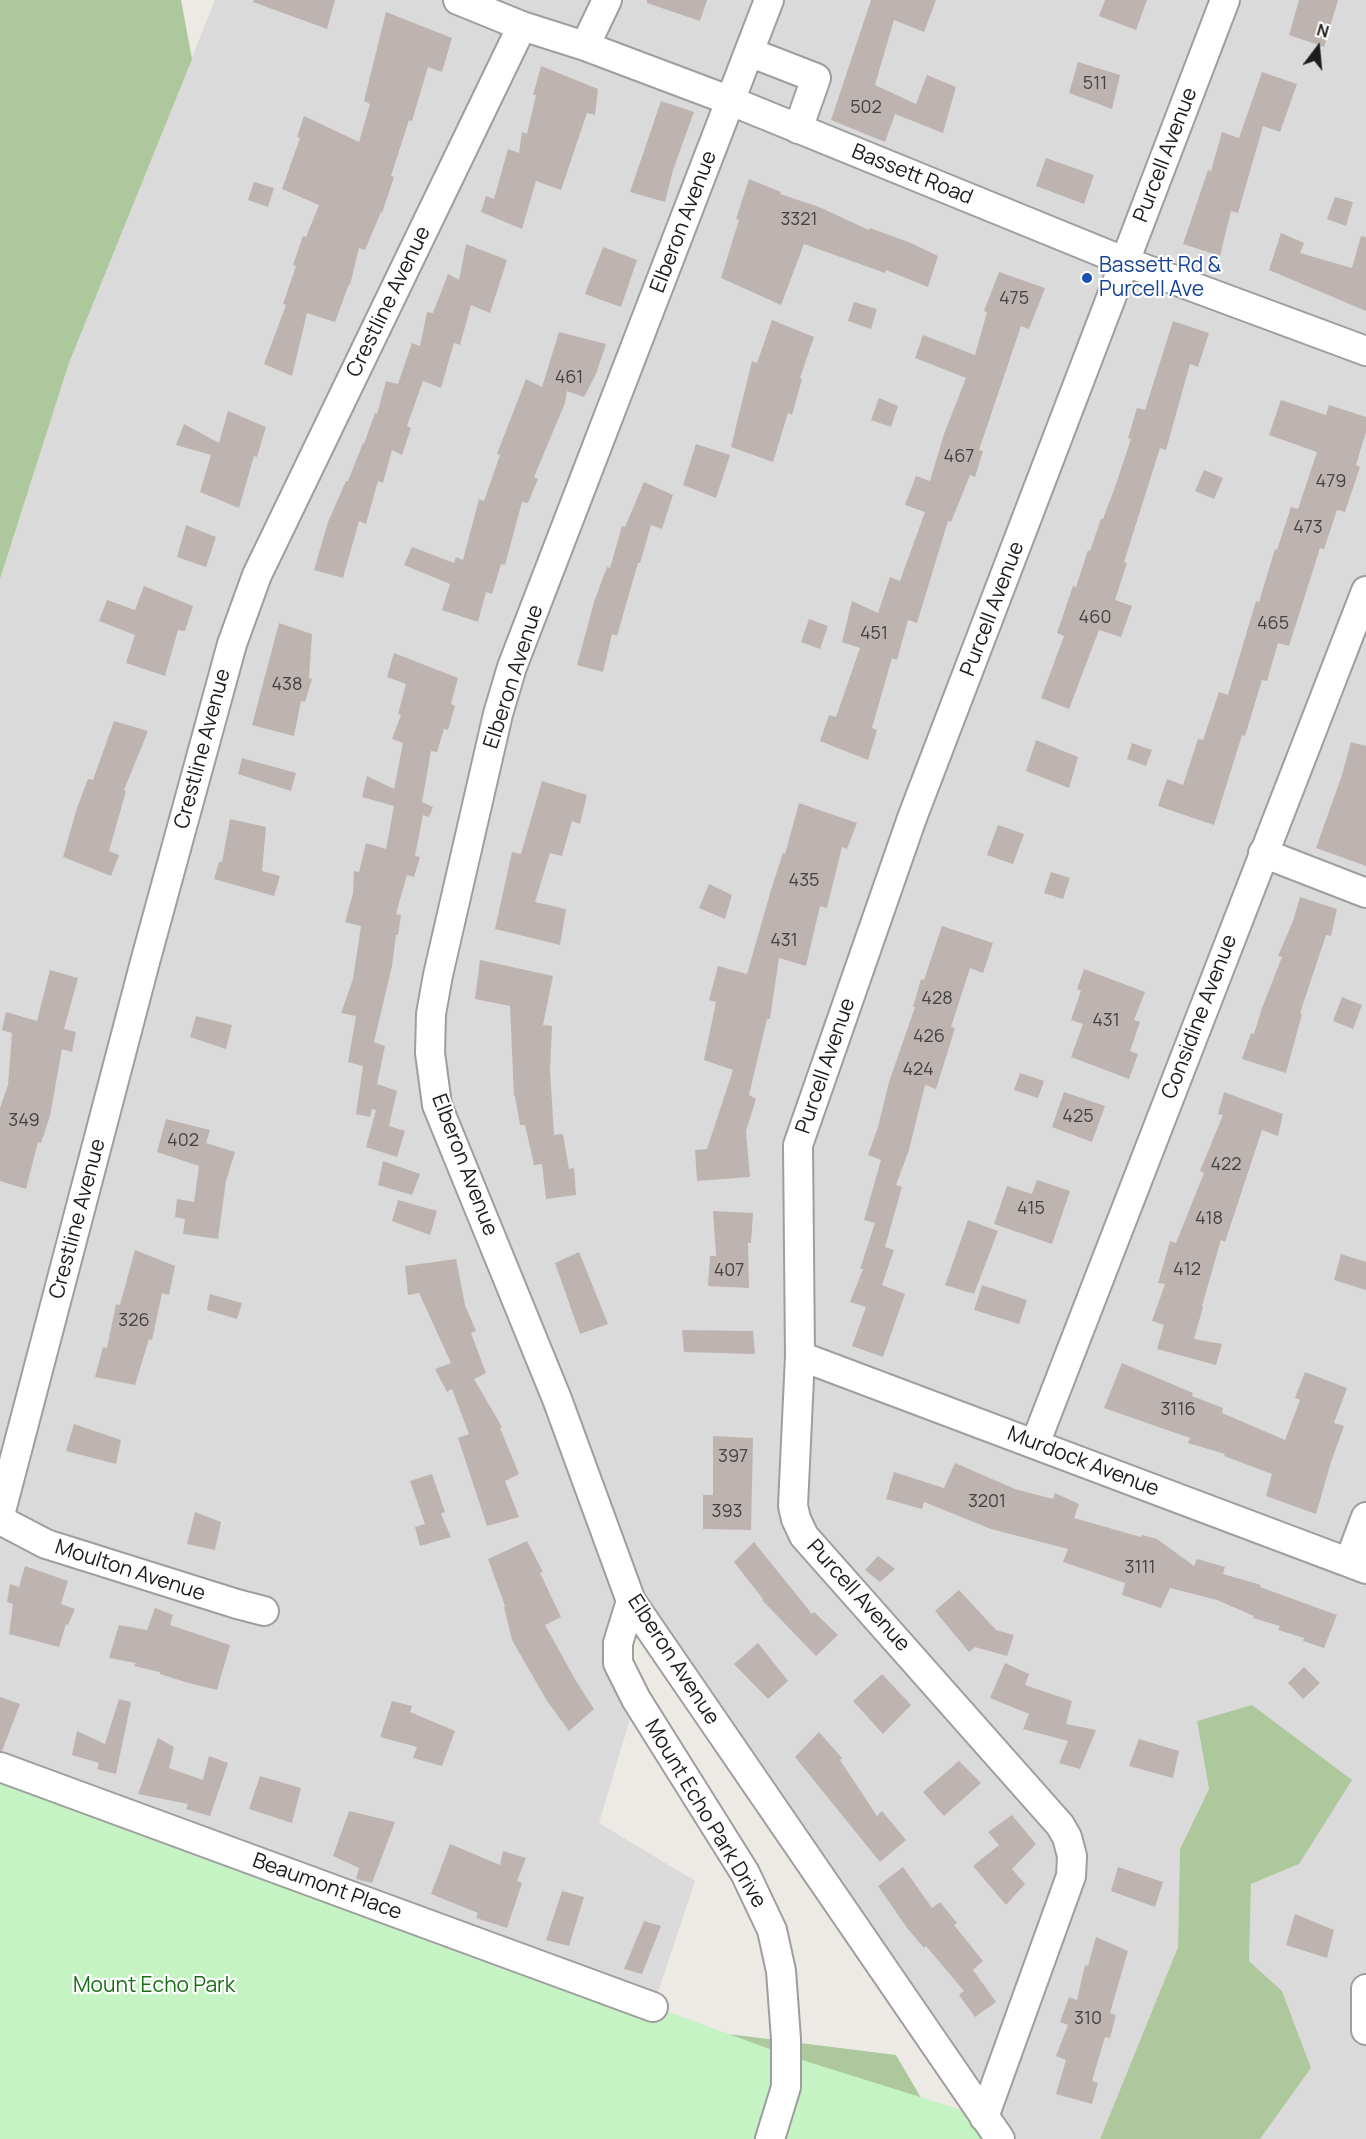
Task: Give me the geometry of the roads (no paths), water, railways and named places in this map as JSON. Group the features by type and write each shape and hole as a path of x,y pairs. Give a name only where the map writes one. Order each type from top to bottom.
{"street":[{"name":"Bassett Road","path":"458,0 522,26 585,46 731,101 1126,262 1366,351"},
{"path":"585,46 608,0"},
{"name":"Elberon Avenue","path":"769,0 512,667 495,725 438,975 431,1014 430,1053 437,1105 557,1399 631,1601 992,2128"},
{"name":"Purcell Avenue","path":"992,2128 1071,1876 1072,1856 1067,1837 1060,1825 804,1536 796,1519 793,1506 800,1356 798,1145 912,818 1225,0"},
{"name":"Crestline Avenue","path":"0,1518 148,951 232,644 257,575 522,26"},
{"path":"749,52 816,78 798,129"},
{"name":"Considine Avenue","path":"1035,1444 1366,591"},
{"path":"1263,854 1366,893"},
{"name":"Murdock Avenue","path":"800,1356 1357,1565"},
{"path":"1357,1565 1366,1517"},
{"name":"Moulton Avenue","path":"0,1518 46,1544 237,1605 264,1611"},
{"name":"Mount Echo Park Drive","path":"631,1601 618,1643 618,1663 636,1700 745,1873 772,1930 781,1971 786,2039 786,2087 770,2139"},
{"name":"Beaumont Place","path":"0,1767 653,2007"},
{"path":"1366,1989 1366,2030"}],"place":[{"name":"Bassett Rd & Purcell Ave","path":"1087,278"}],"park label":[{"name":"Mount Echo Park","path":"154,1986"}]}
